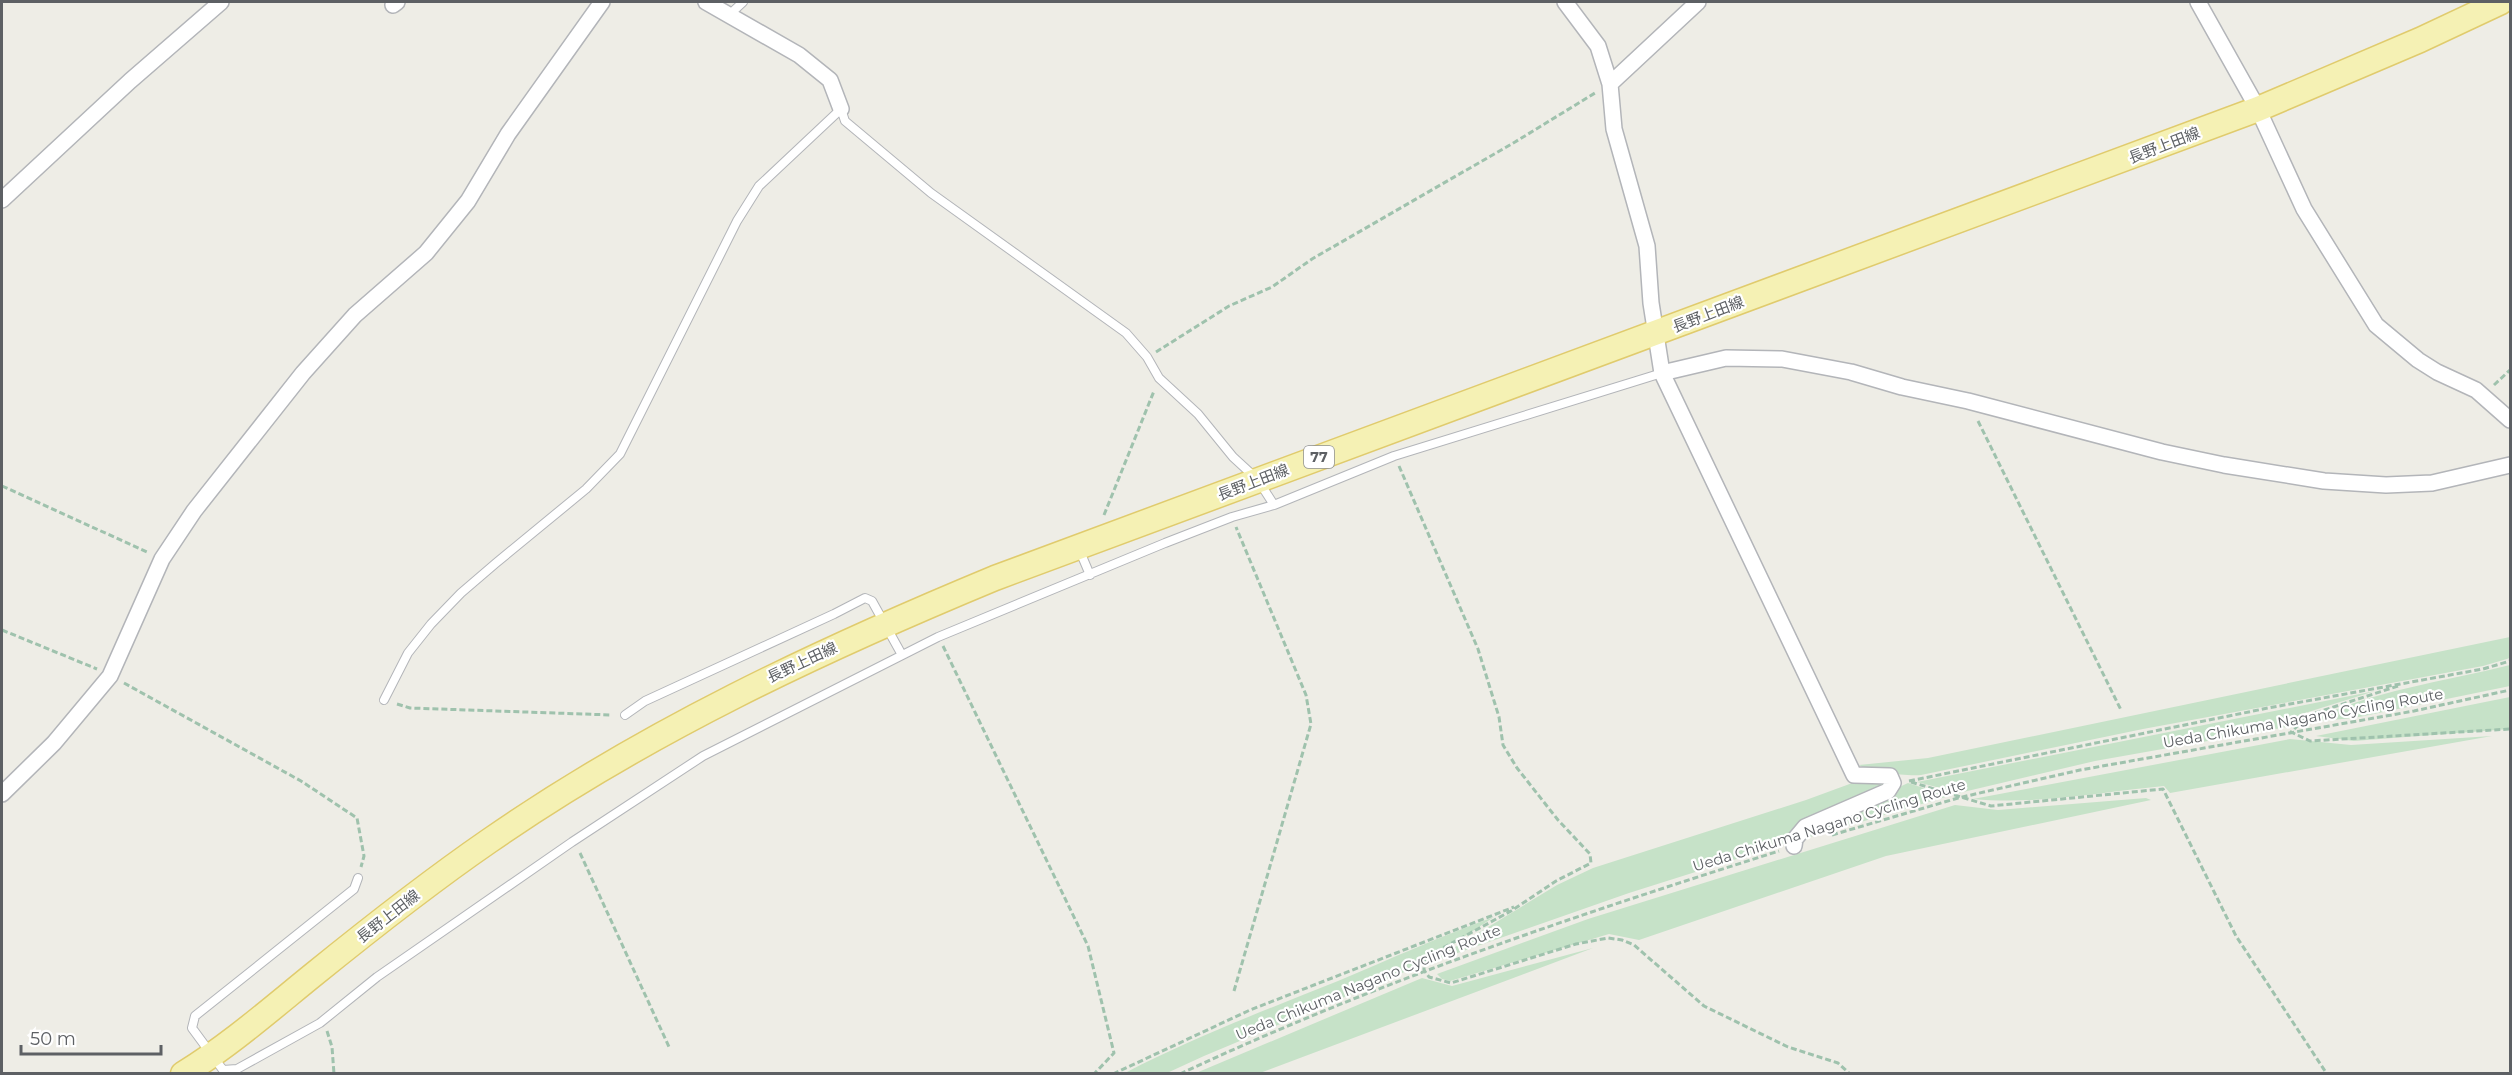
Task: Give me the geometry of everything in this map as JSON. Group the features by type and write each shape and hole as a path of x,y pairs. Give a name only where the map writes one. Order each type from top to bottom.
{"main road":[{"name":"長野上田線","path":"183,1074 212,1056 399,906 492,839 585,780 690,719 742,691 885,623 995,578 2258,109 2501,2"}],"street":[{"path":"2,200 130,81 221,2"},
{"path":"2,794 54,743 110,675 162,559 194,512 303,374 356,315 426,253 468,201 508,134 602,2"},
{"path":"706,2 799,55 830,80 841,109"},
{"path":"1565,2 1598,46 1610,84 1614,129 1647,246 1662,373 1854,776 1890,776 1893,783 1888,791 1805,827 1794,846"},
{"path":"1610,84 1698,2"},
{"path":"2198,2 2258,109 2304,209 2376,325 2418,360 2483,395 2511,420"},
{"path":"1662,373 1726,358 1782,359 1840,370 1902,387 1968,401 2162,452 2224,465 2324,481 2386,485 2432,483 2511,465"}],"lane":[{"path":"729,15 742,2"},
{"path":"384,700 408,653 431,624 461,593 586,489 620,454 737,221 759,186 841,109 845,121 931,193 1126,333 1147,357 1159,378 1198,414 1233,457 1258,480 1275,505"},
{"path":"358,878 354,889 195,1016 192,1028 223,1070 237,1069 320,1023 377,977 572,842 703,756 939,637 1165,543 1232,517 1275,505 1394,456 1662,373"},
{"path":"1079,547 1089,575"},
{"path":"626,716 645,701 865,598 872,601 902,655"}],"path":[{"path":"1147,357 1229,306 1272,287 1312,259 1515,142 1610,84"},
{"path":"2483,395 2511,370"},
{"path":"1106,537 1102,522 1106,506 1159,378"},
{"path":"1968,401 2121,710"},
{"path":"1394,456 1478,649 1499,717 1503,745 1530,786 1590,854 1591,863 1428,956 1424,963 1424,970 1429,977 1450,983 1576,945 1608,938 1622,940 1635,945 1704,1006 1788,1047 1838,1063 1850,1074"},
{"path":"2,486 162,559"},
{"path":"1232,517 1306,695 1311,724 1234,992"},
{"path":"2,630 110,675 301,781 357,818 364,856 358,878"},
{"path":"939,637 1089,946 1114,1053 1094,1074"},
{"path":"1893,783 2268,708 2483,669 2511,661"},
{"path":"2411,682 2309,715 2291,732 2310,741 2511,729"},
{"name":"Ueda Chikuma Nagano Cycling Route","path":"1827,837 1958,798 2080,770 2414,711 2511,690"},
{"path":"384,700 411,708 626,716"},
{"path":"1910,781 1958,798 1991,806 2163,789 2236,936 2327,1074"},
{"path":"572,842 579,850 669,1049"},
{"name":"Ueda Chikuma Nagano Cycling Route","path":"1180,1074 1238,1047 1424,970 1599,908 1794,846"},
{"path":"1113,1074 1250,1010 1521,904"},
{"path":"320,1023 329,1033 334,1074"}],"green space":[{"path":"2510,637 2510,658 2483,666 2143,729 1921,775 1889,773 1859,765 1928,758"},
{"path":"2510,665 2510,686 2354,718 2309,722 2382,694"},
{"path":"2375,691 2302,714 2292,726 2095,761 1959,793 1917,782"},
{"path":"2510,697 2510,729 2354,741 2316,736"},
{"path":"2492,736 2170,793 2164,786 2045,799 1973,799 2290,739 2351,745"},
{"path":"1884,779 1888,785 1802,822 1784,844 1629,893 1429,963 1557,885 1593,868 1806,800 1855,782"},
{"path":"1908,783 1949,796 1803,839 1809,829"},
{"path":"2146,798 2151,800 1886,856 1639,940 1609,934 1450,981 1442,979 1437,974 1588,919 1955,805 1998,810"},
{"path":"1494,917 1421,965 1167,1073 1125,1073 1230,1024"},
{"path":"1593,948 1260,1073 1196,1073 1422,978 1452,986"}]}
